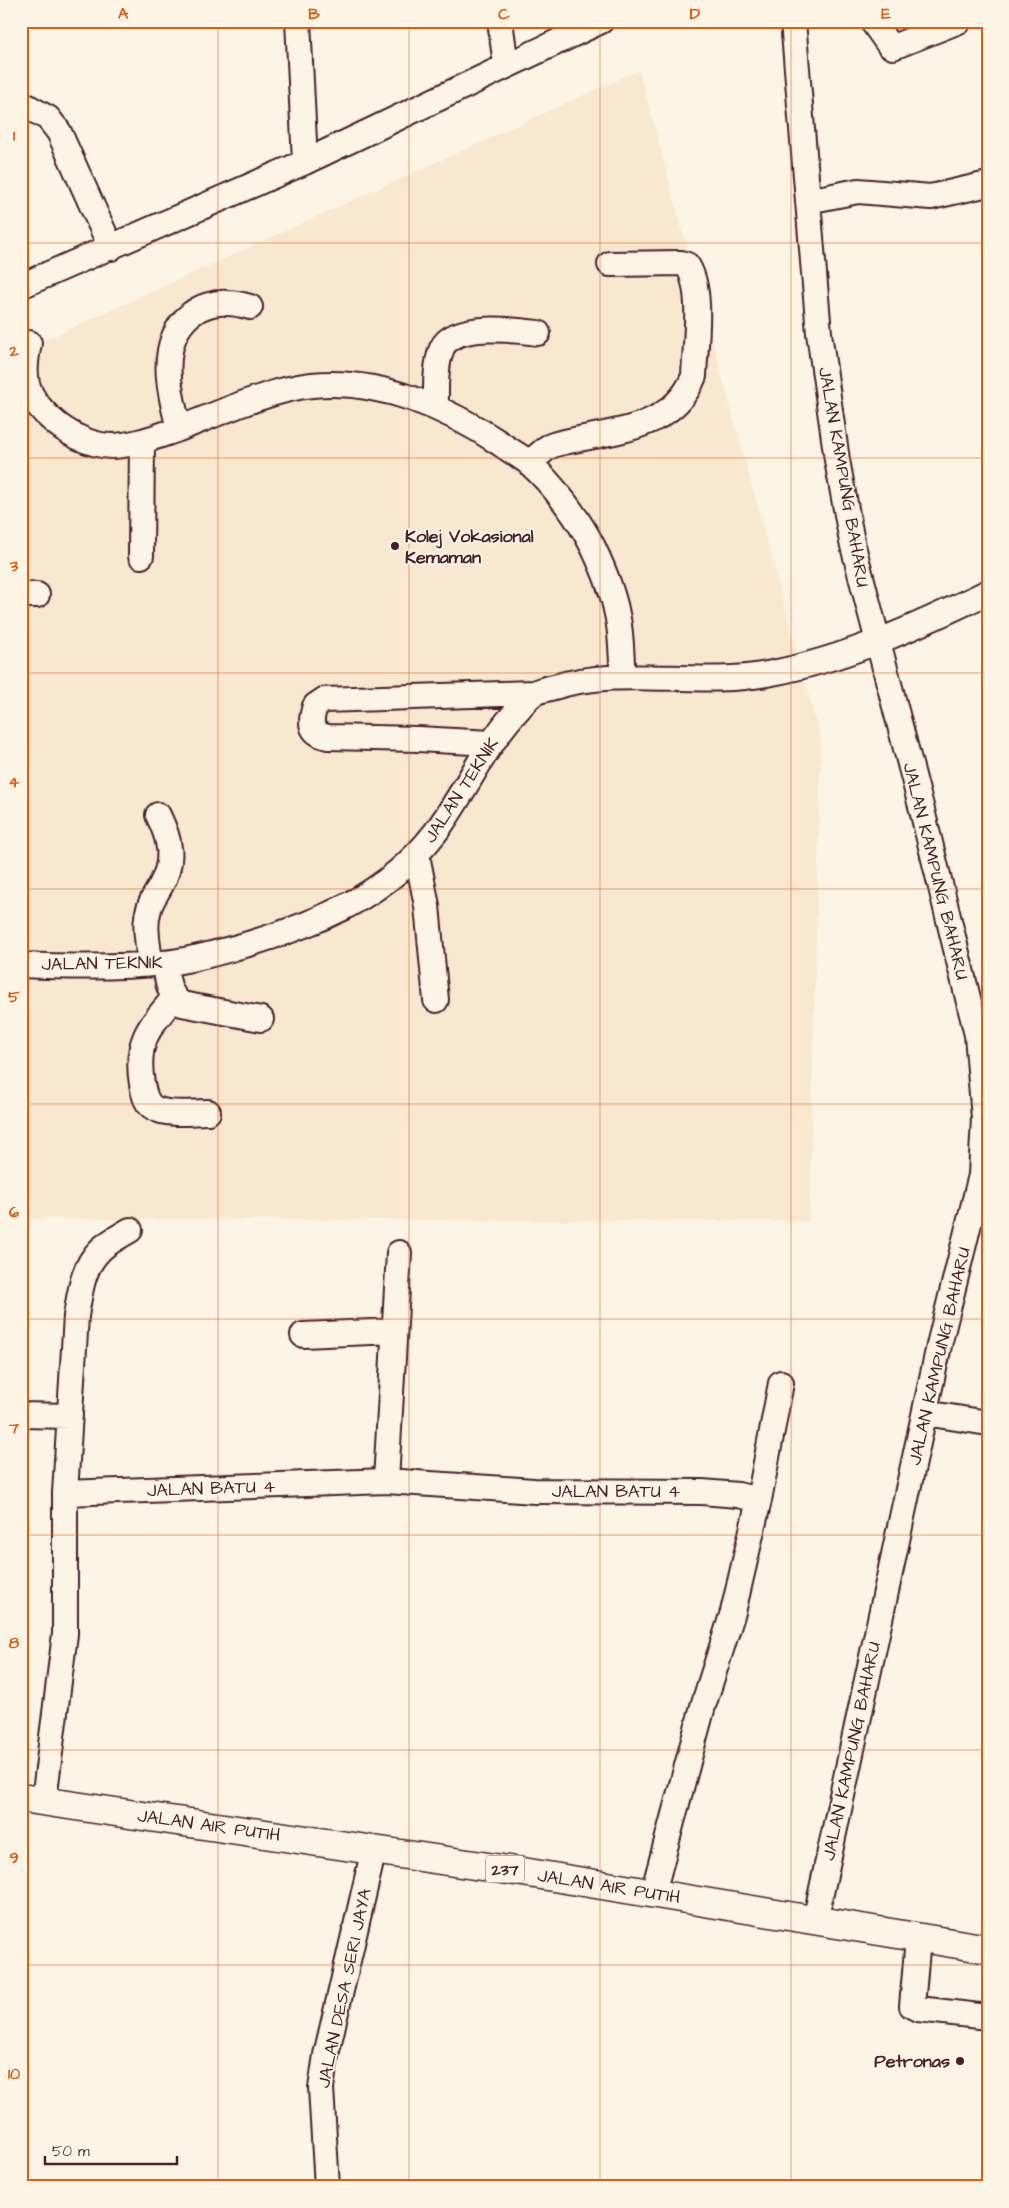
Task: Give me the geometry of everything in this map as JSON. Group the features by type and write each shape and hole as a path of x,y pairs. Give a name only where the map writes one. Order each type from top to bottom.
{"main road":[{"name":"JALAN AIR PUTIH","path":"32,1799 374,1849 988,1949"}],"street":[{"path":"298,21 305,162"},
{"path":"500,21 506,65"},
{"path":"21,286 305,162 601,21"},
{"name":"JALAN KAMPUNG BAHARU","path":"793,21 820,333 837,460 852,542 876,642 897,715 938,875 976,1035 984,1057 984,1118 981,1175 947,1314 815,1922"},
{"path":"872,21 889,45 893,47 959,21"},
{"path":"21,103 48,118 58,132 111,248"},
{"path":"808,201 858,191 931,197 988,184"},
{"path":"529,463 548,447 556,444 610,434 648,423 665,413 691,384 694,376 696,301 693,278 687,265 681,263 610,264"},
{"path":"179,428 168,378 169,350 175,334 184,320 198,308 226,302 250,306"},
{"path":"436,406 441,355 446,343 470,331 504,329 538,333"},
{"path":"29,343 24,389 65,431 96,444 110,446 142,441 275,394 312,385 343,385 372,389 436,406 470,425 529,463 556,492 593,546 618,615 623,678"},
{"path":"141,556 142,441"},
{"path":"491,743 328,737 318,735 314,730 312,715 315,706 324,700 533,693 574,681 623,678 697,679 765,674 823,660 876,642 948,612 988,592"},
{"name":"JALAN TEKNIK","path":"21,964 158,964 226,950 282,934 343,910 368,896 417,855 456,803 491,743 533,693"},
{"path":"158,815 169,840 170,857 162,884 148,911 146,922 158,964 174,998 182,1004 261,1019"},
{"path":"417,855 427,906 436,1000"},
{"path":"174,998 153,1023 142,1042 140,1068 145,1097 155,1108 167,1111 208,1112"},
{"path":"32,1799 65,1634 65,1493 76,1316 81,1288 88,1266 100,1249 130,1230"},
{"path":"386,1481 399,1253"},
{"path":"303,1335 394,1331"},
{"path":"653,1893 703,1706 733,1612 759,1500 781,1383"},
{"path":"925,1413 988,1423"},
{"path":"21,1415 70,1416"},
{"name":"JALAN BATU 4","path":"65,1493 386,1481 534,1491 702,1492 738,1495 759,1500"},
{"name":"JALAN DESA SERI JAYA","path":"327,2187 321,2088 374,1849"},
{"path":"918,1939 912,2006 918,2009 988,2017"}],"shaded area":[{"name":"Kolej Vokasional Kemaman","path":"639,70 821,741 809,1221 21,1219 21,351"}],"place":[{"name":"Kolej Vokasional Kemaman","path":"395,546"},
{"name":"Petronas","path":"960,2061"}]}
